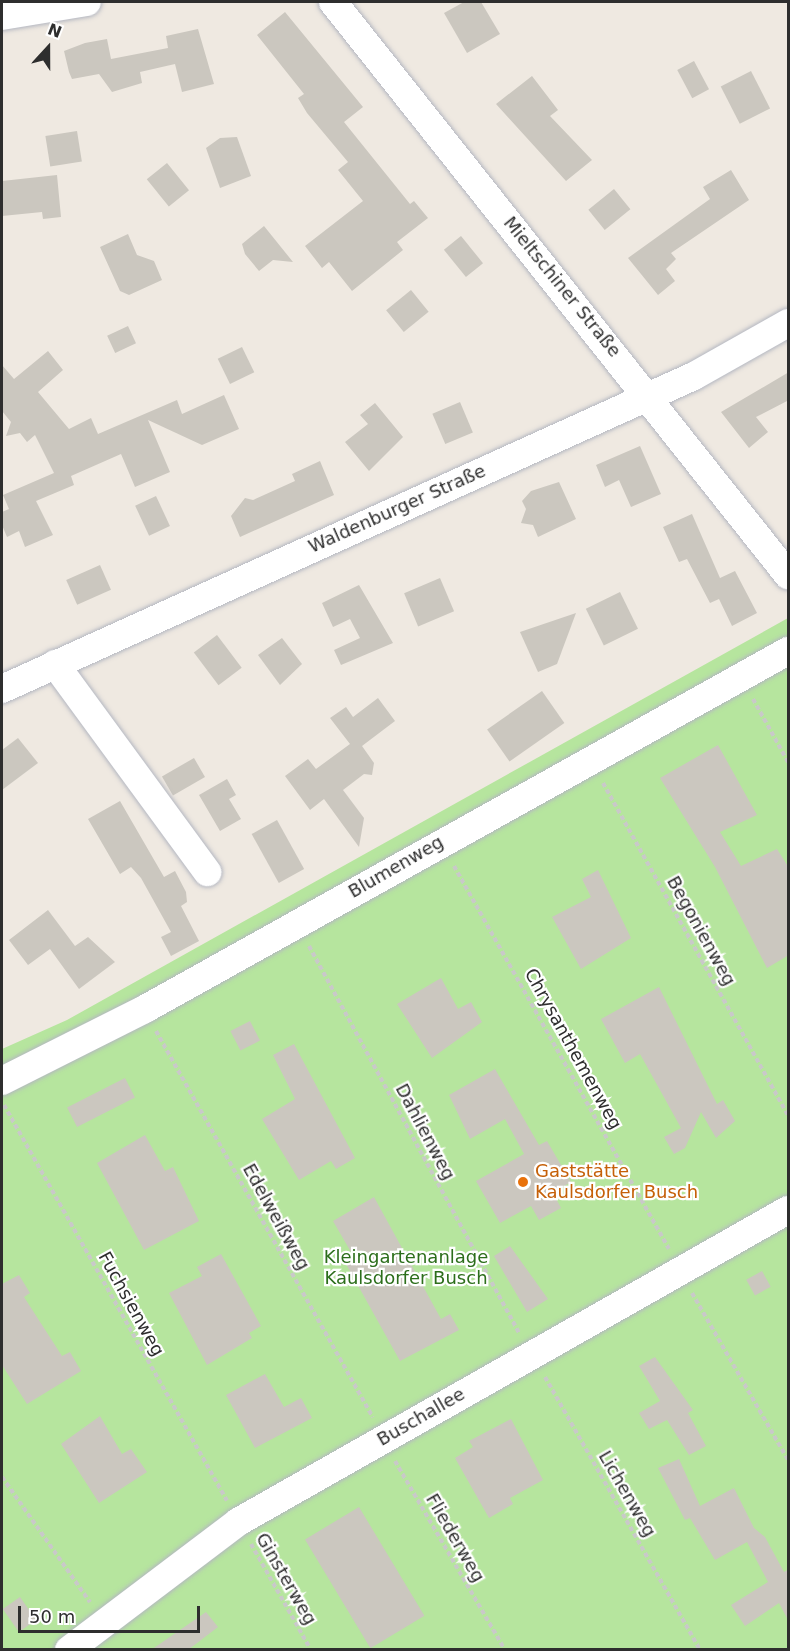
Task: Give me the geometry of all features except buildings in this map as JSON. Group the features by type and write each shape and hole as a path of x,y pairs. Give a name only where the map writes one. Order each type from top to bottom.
{"street":[{"path":"2,16 87,2"},
{"name":"Mieltschiner Straße","path":"333,2 649,394 789,575"},
{"name":"Waldenburger Straße","path":"2,689 649,394 694,376 789,323"},
{"name":"Blumenweg","path":"2,1081 145,1009 440,842 590,762 742,673 789,651"},
{"path":"55,664 207,872"},
{"name":"Buschallee","path":"69,1650 102,1620 238,1522 384,1439 531,1351 789,1210"}],"path":[{"path":"742,673 789,762"},
{"name":"Begonienweg","path":"590,762 789,1114"},
{"name":"Chrysanthemenweg","path":"440,842 680,1271 789,1460"},
{"name":"Dahlienweg","path":"298,923 531,1351"},
{"name":"Edelweißweg","path":"145,1009 384,1439"},
{"name":"Fuchsienweg","path":"2,1099 238,1522"},
{"name":"Lichenweg","path":"531,1351 700,1650"},
{"name":"Fliederweg","path":"384,1439 505,1650"},
{"path":"2,1477 102,1620"},
{"name":"Ginsterweg","path":"238,1522 310,1650"}],"green space":[{"name":"Kleingartenanlage Kaulsdorfer Busch","path":"788,618 788,1649 2,1649 2,1049 67,1020"}],"place":[{"name":"Gaststätte Kaulsdorfer Busch","path":"523,1182"}]}
